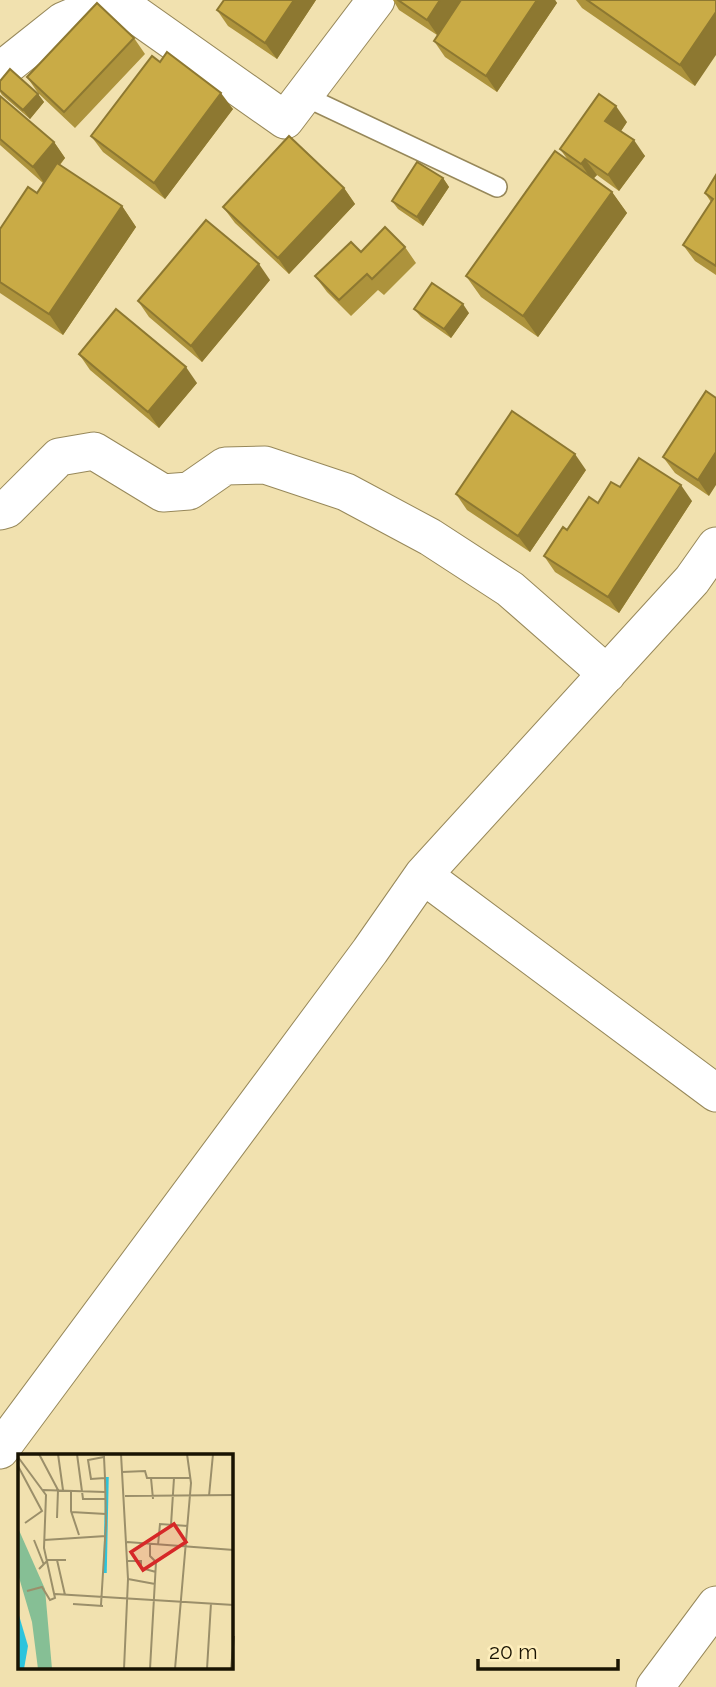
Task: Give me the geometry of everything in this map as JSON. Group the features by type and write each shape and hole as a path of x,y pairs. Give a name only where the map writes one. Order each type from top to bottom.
{"street":[{"path":"0,71 63,21 114,0 285,120 376,0"},
{"path":"0,512 7,509 59,457 94,452 163,493 189,491 225,466 265,465 346,492 430,537 510,589 607,674"},
{"path":"0,1450 370,951 423,875 692,580 716,546"},
{"path":"423,875 716,1093"},
{"path":"655,1687 716,1605"}],"lane":[{"path":"304,96 498,187"}],"building":[{"path":"224,0 294,0 265,43 217,10"},
{"path":"398,0 440,0 427,20"},
{"path":"461,0 537,0 486,76 434,41"},
{"path":"587,0 716,0 716,12 680,65"},
{"path":"97,3 134,38 64,112 27,77"},
{"path":"167,52 221,93 154,183 91,136 152,56 160,62"},
{"path":"10,69 38,94 23,110 0,90 0,81"},
{"path":"599,94 616,106 605,121 634,140 608,175 585,159 581,164 560,149"},
{"path":"0,96 54,142 33,167 0,139"},
{"path":"289,136 344,188 278,258 223,207"},
{"path":"555,151 612,192 523,316 466,276"},
{"path":"417,162 443,178 417,217 392,201"},
{"path":"57,163 122,206 49,314 0,282 0,229 28,187 37,193"},
{"path":"716,175 716,266 683,245 713,199 705,193"},
{"path":"206,220 259,264 191,346 138,301"},
{"path":"385,227 405,247 372,279 367,274 339,300 315,276 351,242 361,252"},
{"path":"432,283 463,304 444,329 414,309"},
{"path":"116,309 186,367 148,412 79,354"},
{"path":"706,391 716,398 716,452 698,480 663,457"},
{"path":"512,411 575,454 518,536 456,494"},
{"path":"639,458 681,485 608,597 544,556 563,527 567,530 589,497 598,503 611,482 620,487"}]}
